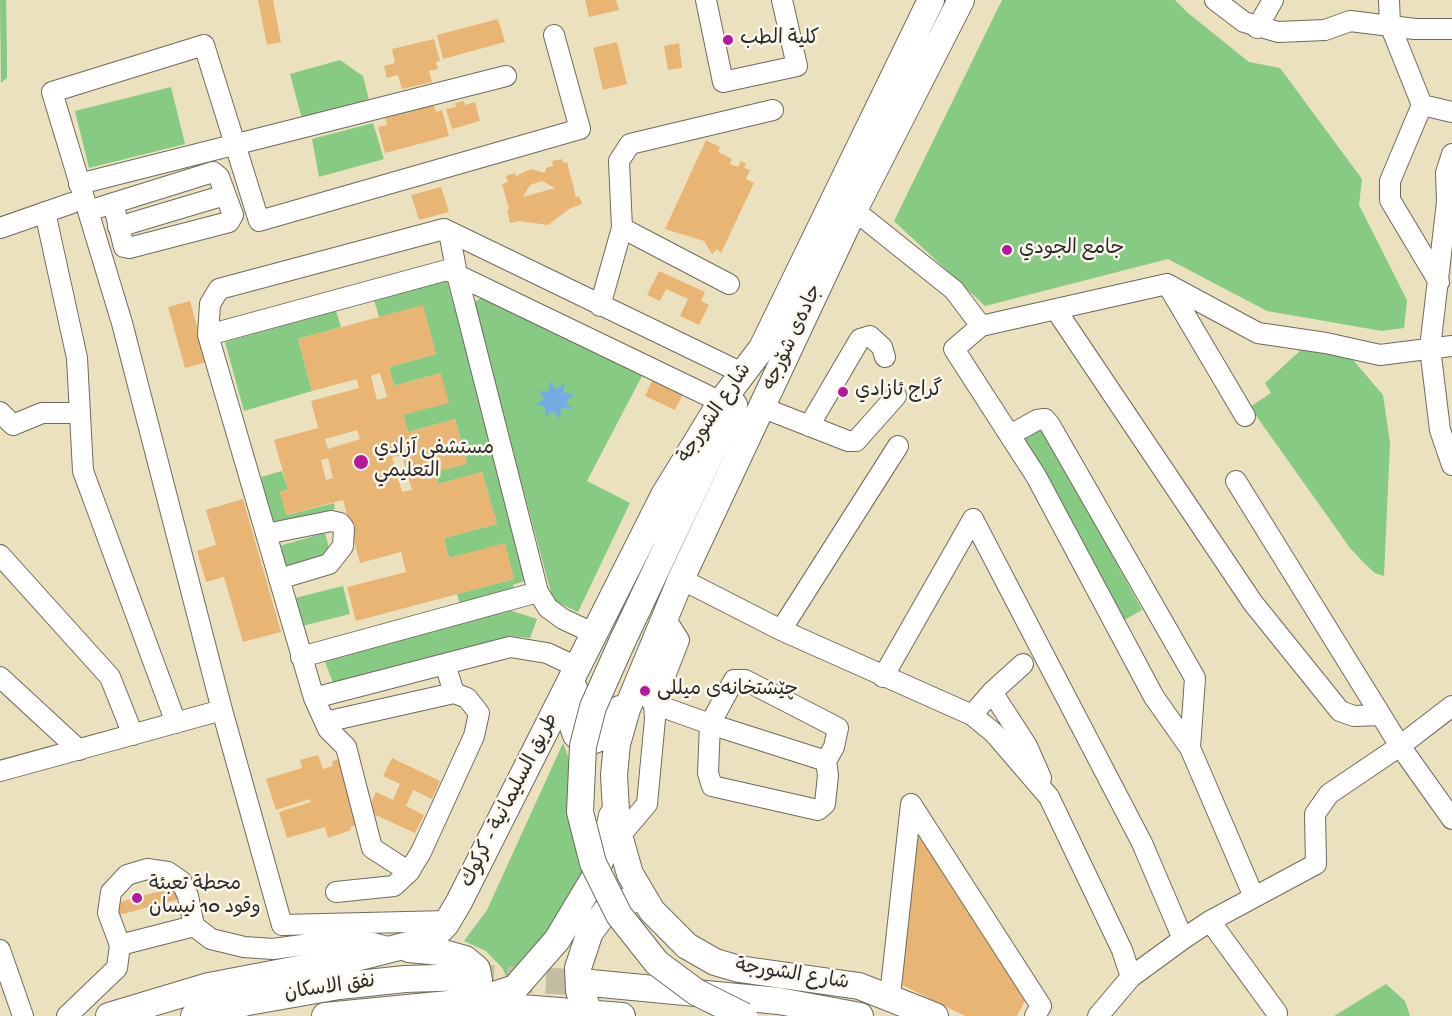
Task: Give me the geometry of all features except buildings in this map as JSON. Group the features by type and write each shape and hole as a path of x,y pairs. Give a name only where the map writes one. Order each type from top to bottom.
{"main road":[{"name":"شارع الشورجة","path":"579,667 664,495 721,402 762,348 931,0"},
{"name":"جادەی شۆرجە","path":"637,680 681,579 854,210 961,0"},
{"path":"744,1016 696,992 657,963 619,915 593,863 580,812 582,753 593,707 762,348"},
{"path":"579,667 570,712 574,730 582,740 592,741 606,733 637,680"},
{"name":"طريق السليمانية - كركوك","path":"442,927 579,667"},
{"name":"شارع الشورجة","path":"637,680 617,744 615,801 619,837 627,865 642,898 678,939 697,953 715,962 765,974 843,982 890,996 935,1016"},
{"path":"325,1016 459,1003 507,993 522,981 547,953 576,911 596,873 608,838 615,801"},
{"path":"607,1015 585,1002 579,991 578,968 585,942 593,926 606,911 619,903 642,898"},
{"path":"392,948 423,941 442,927"},
{"path":"109,1016 354,940 392,948 451,954 465,959 477,969 479,983 472,994 459,1000 428,1005"},
{"name":"نفق الاسكان","path":"194,1016 257,1000 339,986 405,979 468,977"},
{"path":"591,983 771,1000 860,1016"},
{"path":"459,1003 607,1015"}],"street":[{"path":"706,0 723,82 797,66 782,0"},
{"path":"1215,0 1244,22 1257,28 1297,32 1325,30 1350,21 1415,29 1452,29"},
{"path":"1257,28 1273,0"},
{"path":"1389,0 1390,25 1422,105 1390,182 1390,200 1439,282"},
{"path":"1412,81 1415,29"},
{"path":"354,940 282,925 222,710 122,323 80,207 80,184 52,92 204,45 259,221 580,129 554,35"},
{"path":"80,184 506,76"},
{"path":"1422,105 1452,111"},
{"path":"600,306 622,228 619,161 630,144 772,110"},
{"path":"1452,154 1446,173 1447,202 1430,348 1441,436 1452,465"},
{"path":"0,228 45,212 113,203 213,172 219,177 225,195 118,227 113,203"},
{"path":"854,210 954,290 981,326"},
{"path":"45,212 77,358 83,471 176,723"},
{"path":"622,228 729,284"},
{"path":"408,872 372,849 346,747 328,729 314,698 208,335 210,304 219,289 444,229 684,348 742,374"},
{"path":"449,232 456,274 538,592 548,608 563,620 595,634"},
{"path":"208,335 447,270 721,402"},
{"path":"1167,284 1245,416"},
{"path":"1254,897 1190,748 1154,697 1036,476 954,349 981,326 1167,284 1258,333 1326,343 1380,355 1452,346"},
{"path":"561,324 575,294"},
{"path":"1056,310 1253,603 1340,711 1347,716 1381,715"},
{"path":"809,426 860,339 870,336 882,348 885,357"},
{"path":"669,376 684,348"},
{"path":"761,407 848,441 856,441 896,396"},
{"path":"0,412 13,425 42,412 80,413"},
{"path":"1010,435 1037,420 1045,419 1050,425 1195,678 1190,748"},
{"path":"781,630 898,446"},
{"path":"1236,481 1400,746 1452,819"},
{"path":"883,677 973,519 1142,843 1183,939"},
{"path":"266,534 331,521 340,522 345,528 343,546 329,564 279,579"},
{"path":"0,555 110,677 133,735"},
{"path":"681,579 781,630 972,715 994,733 1050,797"},
{"path":"301,657 538,592"},
{"path":"619,837 647,804 654,704 679,640 665,618"},
{"path":"314,698 510,647 547,653 579,667"},
{"path":"445,664 454,693"},
{"path":"972,715 992,692 1023,664"},
{"path":"0,678 79,750"},
{"path":"637,680 654,704 826,761"},
{"path":"734,680 745,680 838,728 834,747 826,761 828,775 825,804 818,810 712,786 708,773 710,724 734,680"},
{"path":"992,692 1027,746 1122,950 1131,977"},
{"path":"325,722 454,693 466,698 479,713 474,736 422,852 408,872 394,886 336,892"},
{"path":"1098,1016 1131,977 1183,939 1210,921 1316,864 1315,814 1329,794 1400,746 1452,706"},
{"path":"0,771 222,710"},
{"path":"890,996 911,804 1041,1006 1035,1016"},
{"path":"67,1016 117,968 119,940 108,913 111,892 127,875 142,870 153,868 175,876 185,888 192,921 212,939 256,948 289,948 442,927"},
{"path":"119,940 192,921"},
{"path":"1210,921 1277,1013"},
{"path":"0,950 23,1016"}],"green space":[{"path":"0,0 6,0 7,56 7,78 1,83"},
{"path":"1002,0 1175,0 1249,62 1280,68 1362,179 1359,205 1407,300 1404,328 1382,331 1267,311 1168,259 985,306 894,221"},
{"path":"340,60 363,76 369,100 302,119 290,74"},
{"path":"171,87 185,144 89,168 75,111"},
{"path":"373,123 384,159 319,177 312,139"},
{"path":"447,281 530,579 513,585 515,591 461,606 457,594 514,579 505,544 449,558 444,538 497,524 482,472 438,484 436,477 427,480 425,475 467,463 455,419 408,432 403,415 441,373 394,386 389,367 436,354 423,306 379,317 374,300"},
{"path":"482,297 643,374 587,481 630,503 578,612 553,600 474,307 476,301"},
{"path":"336,311 341,327 298,339 312,391 244,411 225,342"},
{"path":"1302,349 1348,354 1383,395 1390,443 1384,576 1375,573 1350,548 1250,407 1271,393 1265,383"},
{"path":"1041,424 1142,610 1124,620 1019,439"},
{"path":"282,471 288,489 280,492 287,515 334,503 335,509 274,526 261,477"},
{"path":"325,533 331,555 285,567 279,546"},
{"path":"343,586 350,614 302,626 295,598"},
{"path":"509,610 537,619 530,638 510,636 333,683 324,659"},
{"path":"563,743 574,772 585,866 573,897 557,925 507,979 503,969 486,951 464,941 487,910"},
{"path":"1386,984 1405,1001 1410,1016 1334,1016"}],"water":[{"path":"550,381 556,389 565,383 563,393 574,394 566,402 572,409 561,408 560,419 553,411 545,417 546,407 536,405 544,398 539,391 549,391"}],"tunnel":[{"path":"468,977 591,983"}],"place":[{"name":"كلية الطب","path":"728,40"},
{"name":"جامع الجودي","path":"1007,250"},
{"name":"گراج ئازادي","path":"843,392"},
{"name":"مستشفى آزادي التعليمي","path":"361,462"},
{"name":"چێشتخانەی میللی","path":"645,691"},
{"name":"محطة تعبئة وقود 10 نيسان","path":"137,898"}]}
